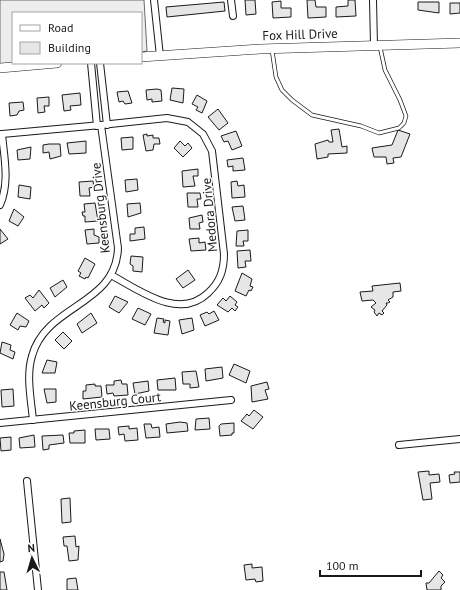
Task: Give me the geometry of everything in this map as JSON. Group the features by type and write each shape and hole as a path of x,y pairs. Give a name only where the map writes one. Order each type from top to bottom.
{"street":[{"path":"154,0 160,56"},
{"path":"231,0 233,16"},
{"path":"373,0 377,45"},
{"name":"Fox Hill Drive","path":"142,57 272,48 460,43"},
{"path":"0,68 46,64"},
{"name":"Keensburg Drive","path":"33,420 29,368 37,342 53,322 100,290 111,275 116,262 118,248 102,125 91,64"},
{"name":"Keensburg Drive","path":"100,64 102,125"},
{"name":"Medora Drive","path":"1,134 171,118 188,122 203,134 211,146 214,157 224,254 222,270 215,287 201,299 186,304 177,305 162,302 111,275"},
{"path":"0,205 6,180 1,134"},
{"name":"Keensburg Court","path":"0,423 231,400"},
{"path":"399,445 460,439"},
{"path":"27,482 38,590"}],"lane":[{"path":"272,48 276,77 282,90 292,100 312,115 361,126 379,134 399,128 404,123 406,116 385,70 377,45"}],"shaded area":[{"path":"0,0 144,0 147,51 142,52 142,12 12,12 12,63 0,64"}],"building":[{"path":"245,0 255,0 256,14 246,15"},
{"path":"307,0 315,0 316,7 326,7 326,17 308,18"},
{"path":"348,0 355,0 356,16 336,17 336,7 348,6"},
{"path":"281,1 281,8 291,8 291,17 273,18 272,2"},
{"path":"224,2 225,11 167,17 166,7"},
{"path":"418,2 439,2 439,13 418,10"},
{"path":"450,3 460,3 460,13 450,14"},
{"path":"172,88 184,89 183,103 170,100"},
{"path":"146,90 161,90 162,101 152,102 152,99 147,100"},
{"path":"128,91 132,103 125,104 123,101 119,102 117,92"},
{"path":"80,93 81,105 70,106 71,110 64,111 62,95"},
{"path":"197,95 207,101 202,113 196,110 198,107 192,104"},
{"path":"49,97 49,106 44,106 45,112 38,113 37,98"},
{"path":"23,102 24,110 19,111 17,115 10,116 9,103"},
{"path":"218,109 228,123 219,130 208,117"},
{"path":"339,129 342,147 347,146 347,153 328,154 328,157 317,159 315,144 328,140 329,142 333,142 331,130"},
{"path":"398,130 410,134 401,157 393,158 394,163 387,164 386,157 374,157 372,148 392,145"},
{"path":"236,131 242,146 232,150 228,141 224,142 221,136"},
{"path":"147,134 147,136 153,135 153,138 159,138 160,144 154,144 153,150 146,151 143,135"},
{"path":"133,137 133,149 122,150 121,138"},
{"path":"86,141 86,153 69,154 67,143"},
{"path":"180,141 185,146 188,143 192,148 183,157 174,148"},
{"path":"60,144 61,156 50,159 49,152 43,153 43,145"},
{"path":"31,147 30,159 18,160 17,150"},
{"path":"243,158 245,170 233,171 233,166 228,167 227,160"},
{"path":"198,169 198,176 193,176 195,186 183,187 182,171"},
{"path":"137,179 138,190 126,192 125,180"},
{"path":"93,181 94,187 89,188 90,196 80,196 79,182"},
{"path":"237,181 238,186 244,185 245,197 232,198 231,182"},
{"path":"19,185 31,187 30,199 18,197"},
{"path":"187,193 200,193 201,199 197,199 198,207 188,207"},
{"path":"95,203 98,221 85,222 85,216 83,216 82,212 85,212 84,204"},
{"path":"140,203 141,213 128,217 127,204"},
{"path":"243,206 245,220 235,221 232,207"},
{"path":"14,209 24,217 18,226 9,221"},
{"path":"202,215 203,222 199,223 200,229 190,229 189,218"},
{"path":"144,227 145,239 130,241 130,234 135,234 135,228"},
{"path":"0,229 8,239 0,244"},
{"path":"94,229 94,235 99,237 99,243 87,244 85,230"},
{"path":"248,230 248,241 243,241 244,246 236,246 237,231"},
{"path":"199,238 199,243 205,242 206,250 191,251 189,239"},
{"path":"250,250 251,261 245,261 246,267 238,268 237,251"},
{"path":"131,256 143,257 142,272 133,271 133,266 130,264"},
{"path":"85,258 95,264 88,278 86,277 85,279 79,276 81,273 78,271"},
{"path":"188,270 195,280 183,288 176,279"},
{"path":"242,273 252,279 250,286 253,287 251,291 249,290 246,296 235,291"},
{"path":"63,280 67,287 55,297 50,288"},
{"path":"400,283 401,291 393,292 393,297 388,300 390,302 386,303 387,305 382,311 384,313 382,315 379,313 377,316 374,312 375,310 371,307 376,303 373,300 362,301 360,292 373,291 372,286"},
{"path":"39,290 49,303 44,308 42,305 35,311 25,298 30,295 33,298"},
{"path":"115,296 128,302 119,313 109,307"},
{"path":"230,296 237,302 235,305 238,307 235,311 232,308 228,312 217,305 223,298 226,301"},
{"path":"138,308 151,314 145,325 132,319"},
{"path":"214,311 219,320 205,326 200,315 207,312 209,314"},
{"path":"17,313 29,321 26,327 20,326 18,330 10,325"},
{"path":"91,313 97,323 82,333 77,324"},
{"path":"157,318 164,319 163,322 165,323 165,320 170,321 168,335 154,333"},
{"path":"192,318 194,330 182,334 179,320"},
{"path":"63,332 72,341 64,349 55,340"},
{"path":"2,342 11,345 10,350 15,352 13,359 0,353"},
{"path":"47,360 57,362 55,373 42,373"},
{"path":"234,364 250,371 246,383 229,375"},
{"path":"222,367 223,378 206,381 205,369"},
{"path":"196,371 199,387 190,388 190,384 183,384 182,372"},
{"path":"175,378 176,390 158,390 157,380"},
{"path":"121,380 122,384 127,384 128,395 114,396 113,393 107,394 106,385 114,385 114,381"},
{"path":"148,381 149,391 135,394 133,383"},
{"path":"267,382 269,389 265,390 268,399 252,402 251,386"},
{"path":"95,384 95,386 101,386 102,397 83,399 83,391 86,391 86,385"},
{"path":"13,389 14,406 2,407 1,390"},
{"path":"44,389 56,389 56,402 47,403"},
{"path":"254,410 263,417 253,429 241,421 247,414 249,416"},
{"path":"209,418 210,429 195,430 196,419"},
{"path":"180,422 187,423 188,431 167,433 166,424"},
{"path":"234,423 234,433 232,433 232,435 220,436 219,426 221,424"},
{"path":"144,424 151,424 152,428 159,427 160,437 146,438"},
{"path":"129,426 129,429 137,428 138,440 125,441 124,434 119,435 118,427"},
{"path":"95,429 109,429 110,439 96,440"},
{"path":"85,430 85,443 70,443 69,433"},
{"path":"34,435 35,447 20,448 19,438"},
{"path":"63,435 64,443 49,445 49,449 43,450 42,436"},
{"path":"11,437 11,450 1,451 0,438"},
{"path":"429,471 429,475 439,474 440,482 430,483 432,499 423,500 418,472"},
{"path":"454,472 460,472 460,482 450,483 449,475 455,474"},
{"path":"70,498 71,522 62,523 61,499"},
{"path":"75,536 76,547 79,546 78,560 69,561 67,546 64,546 63,537"},
{"path":"0,539 4,554 3,561 0,562"},
{"path":"252,564 252,568 262,567 263,581 256,582 255,579 246,580 244,565"},
{"path":"439,571 443,575 441,578 445,582 441,586 441,590 427,590 426,583 429,583"},
{"path":"0,572 4,572 7,590 0,590"},
{"path":"76,578 78,590 67,590 67,579"}]}
